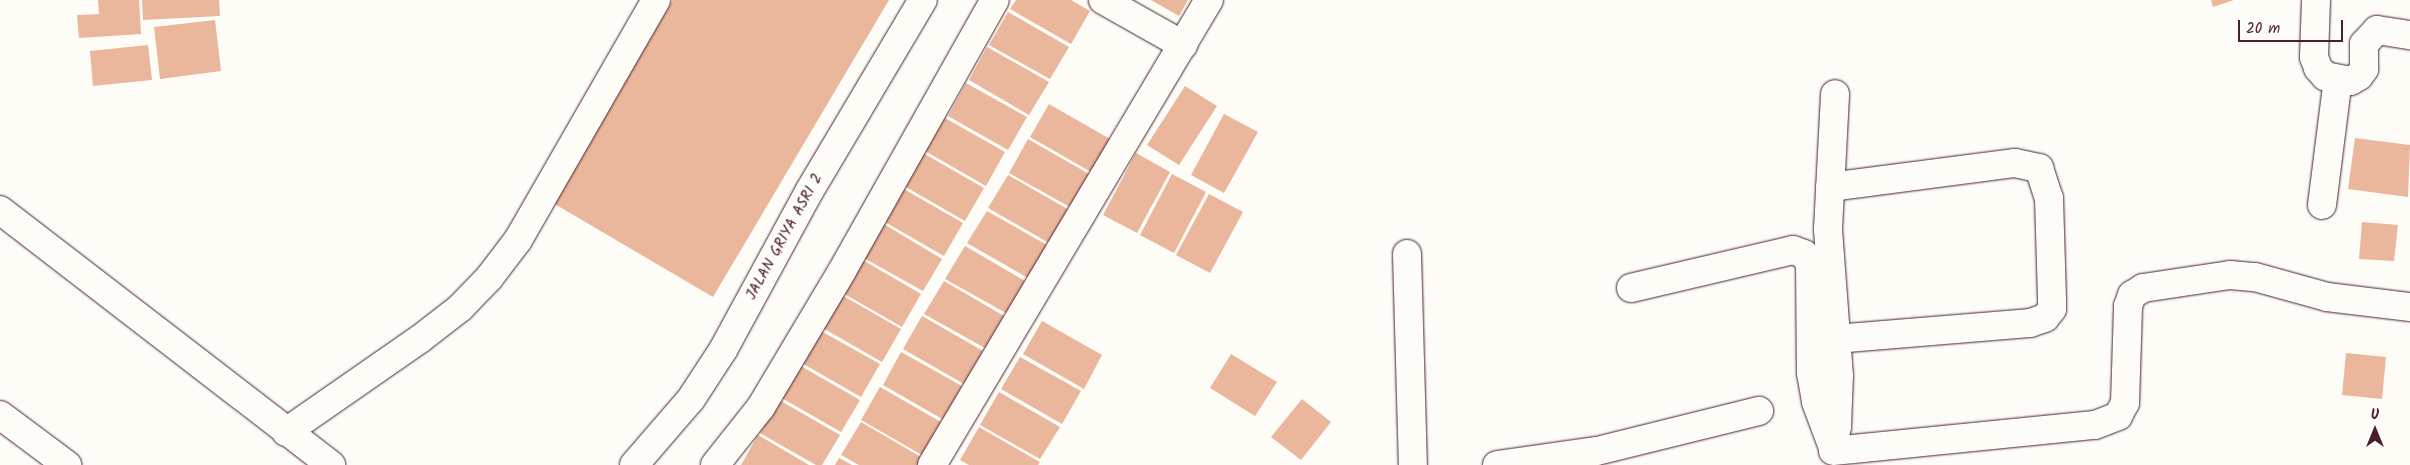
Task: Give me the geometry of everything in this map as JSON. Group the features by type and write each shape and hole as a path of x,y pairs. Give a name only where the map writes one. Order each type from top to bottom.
{"street":[{"path":"286,432 420,339 460,308 488,278 518,240 656,0"},
{"name":"JALAN GRIYA ASRI 2","path":"634,465 691,399 723,350 810,190 923,0"},
{"path":"715,465 761,407 842,271 995,0"},
{"path":"1103,0 1183,45"},
{"path":"932,465 1209,0"},
{"path":"2316,0 2314,57 2318,68 2326,76 2350,81 2359,76 2364,69 2364,44 2377,30 2410,35"},
{"path":"2322,205 2338,79"},
{"path":"1835,94 1828,229 1839,385 1835,453"},
{"path":"1830,187 2015,163 2039,168 2049,198 2052,309 2044,318 2030,323 1837,339"},
{"path":"0,210 330,465"},
{"path":"1631,288 1793,250 1804,254 1810,264 1811,373 1816,402 1835,453"},
{"path":"1407,254 1413,465"},
{"path":"1835,453 2095,425 2118,416 2125,403 2128,306 2132,295 2143,288 2230,275 2255,277 2327,297 2410,307"},
{"path":"1497,465 1597,450 1760,411"},
{"path":"0,415 67,465"}],"building":[{"path":"98,0 139,0 141,34 79,38 77,15 99,14"},
{"path":"142,0 219,0 220,16 143,20"},
{"path":"673,0 889,0 713,297 553,203"},
{"path":"1016,0 1071,0 1090,11 1071,44 1010,9"},
{"path":"1151,0 1188,0 1179,16"},
{"path":"2211,0 2234,0 2213,7"},
{"path":"1008,12 1069,47 1050,79 989,45"},
{"path":"215,20 221,71 160,79 154,27"},
{"path":"148,45 152,80 93,86 90,51"},
{"path":"987,47 1049,82 1029,115 969,80"},
{"path":"966,83 1027,117 1008,150 948,116"},
{"path":"1185,86 1217,106 1179,165 1147,145"},
{"path":"1049,104 1110,139 1091,172 1030,137"},
{"path":"1224,114 1258,132 1224,193 1191,175"},
{"path":"945,118 1005,152 986,186 925,151"},
{"path":"2355,138 2410,145 2408,197 2348,189"},
{"path":"1028,139 1089,174 1070,207 1009,173"},
{"path":"923,153 984,188 965,221 904,186"},
{"path":"1136,153 1170,172 1137,233 1103,215"},
{"path":"1172,174 1206,192 1174,253 1140,235"},
{"path":"1008,175 1069,210 1049,243 988,208"},
{"path":"902,188 963,223 944,256 883,221"},
{"path":"1209,194 1243,212 1210,273 1176,255"},
{"path":"987,211 1047,245 1028,278 967,243"},
{"path":"2362,222 2398,225 2394,261 2359,259"},
{"path":"882,223 942,259 923,291 862,257"},
{"path":"965,246 1025,281 1006,313 945,279"},
{"path":"861,259 921,294 902,327 841,292"},
{"path":"944,281 1004,316 985,348 924,314"},
{"path":"840,294 901,329 882,362 821,327"},
{"path":"922,316 983,351 964,384 903,349"},
{"path":"1042,321 1102,355 1084,389 1023,354"},
{"path":"819,330 880,364 861,397 800,362"},
{"path":"901,352 962,386 944,420 883,385"},
{"path":"2346,353 2386,357 2382,399 2342,395"},
{"path":"1231,354 1277,382 1255,416 1210,388"},
{"path":"1020,357 1081,391 1062,424 1001,389"},
{"path":"799,365 860,400 841,432 780,397"},
{"path":"880,387 941,422 922,455 861,420"},
{"path":"999,392 1060,427 1040,459 980,425"},
{"path":"1302,399 1331,422 1301,460 1271,437"},
{"path":"779,400 840,435 822,465 816,465 760,433"},
{"path":"861,422 921,457 917,465 859,465 841,455"},
{"path":"979,427 1040,462 1038,465 969,465 960,460"},
{"path":"758,435 809,465 741,465"},
{"path":"839,458 852,465 835,465"}]}
